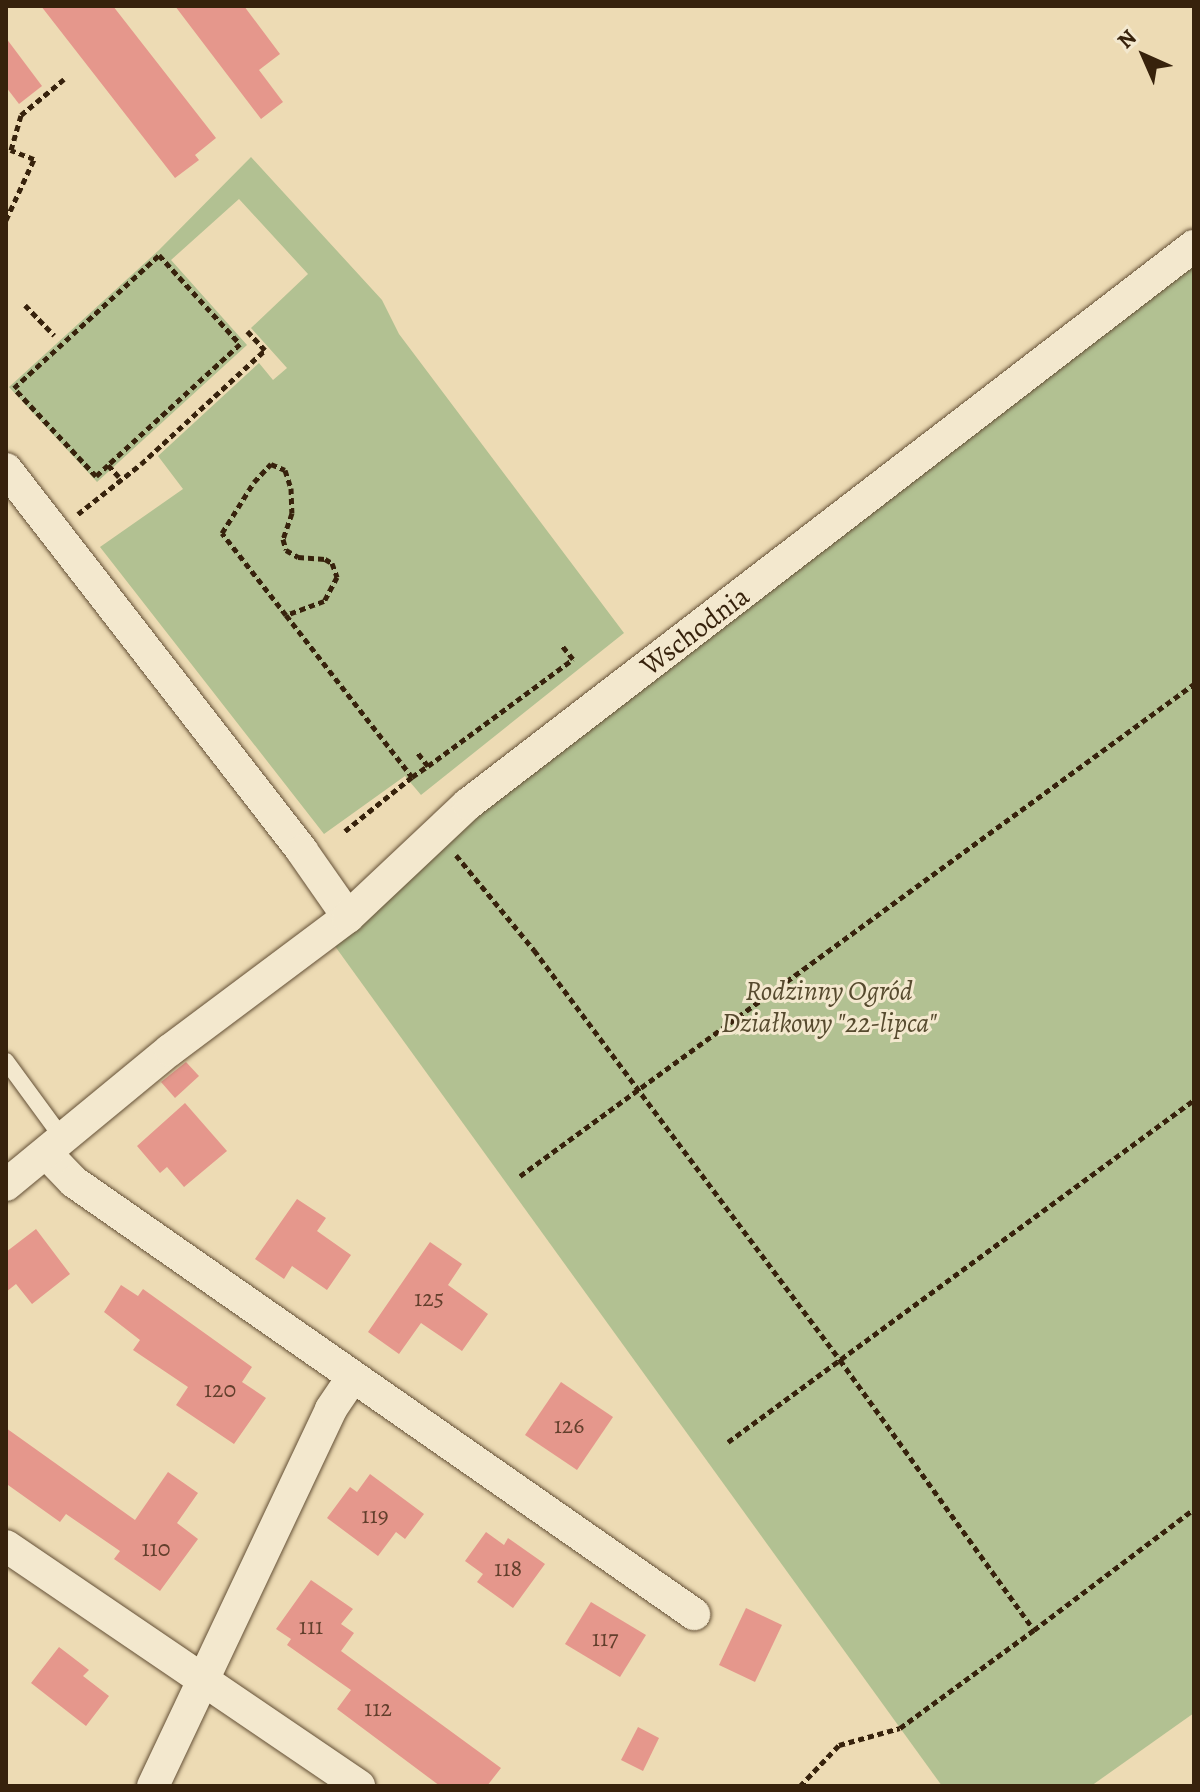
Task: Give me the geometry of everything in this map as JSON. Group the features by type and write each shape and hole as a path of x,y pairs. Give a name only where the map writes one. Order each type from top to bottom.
{"street":[{"name":"Wschodnia","path":"6,1185 170,1050 348,917 436,834 561,732 1194,246"},
{"path":"6,469 302,851 348,917"},
{"path":"54,1146 74,1182 694,1614"},
{"path":"153,1786 331,1409 352,1378"},
{"path":"6,1546 359,1786"}],"lane":[{"path":"6,1061 54,1146"}],"path":[{"path":"6,220 34,159 9,149 21,115 64,79"},
{"path":"159,255 240,344 108,465 96,476 14,388 159,255"},
{"path":"25,305 54,335"},
{"path":"80,512 119,477 141,464 265,350 247,331"},
{"path":"286,615 324,601 337,577 332,563 325,559 298,557 286,550 283,539 292,513 291,488 279,465 271,464 261,472 220,533 412,777"},
{"path":"108,465 119,477"},
{"path":"345,831 412,777 573,659 561,644"},
{"path":"520,1176 1194,684"},
{"path":"417,752 428,766"},
{"path":"436,834 468,867 534,950 840,1360 1034,1630"},
{"path":"728,1442 1194,1100"},
{"path":"800,1786 839,1745 900,1728 1194,1509"}],"green space":[{"path":"251,157 382,300 399,334 624,633 421,795 405,776 324,834 100,547 183,489 158,456 259,363 273,380 287,368 251,328 308,274 239,199 171,260 247,345 97,482 9,387 159,250"},
{"name":"Rodzinny Ogród Działkowy \"22-lipca\"","path":"1194,266 1194,1713 1091,1786 942,1786 324,931"}],"building":[{"path":"41,6 113,6 216,138 195,155 199,160 175,178"},
{"path":"175,6 244,6 280,54 259,70 283,102 261,119"},
{"path":"6,38 42,86 19,104 6,87"},
{"path":"186,1062 199,1076 175,1098 161,1082"},
{"path":"185,1103 227,1151 184,1187 167,1167 160,1173 137,1146"},
{"path":"297,1199 326,1218 317,1231 351,1255 327,1290 292,1266 284,1279 255,1259"},
{"path":"36,1229 70,1274 32,1304 16,1284 6,1292 6,1252"},
{"path":"430,1242 462,1264 448,1285 488,1314 462,1351 421,1323 399,1354 368,1332"},
{"path":"121,1285 138,1296 143,1289 252,1367 242,1382 266,1398 234,1444 176,1405 188,1387 133,1350 140,1340 104,1312"},
{"path":"561,1382 613,1417 577,1470 525,1435"},
{"path":"6,1428 135,1520 168,1472 198,1493 177,1523 198,1539 160,1591 114,1559 120,1551 66,1514 60,1522 8,1485 6,1488"},
{"path":"370,1474 424,1514 405,1539 396,1532 378,1556 327,1518 350,1487 357,1492"},
{"path":"486,1532 504,1545 508,1538 545,1564 513,1608 477,1582 483,1574 465,1561"},
{"path":"311,1580 353,1609 341,1624 354,1633 341,1651 501,1768 487,1786 440,1786 337,1709 351,1690 287,1645 291,1639 276,1629"},
{"path":"591,1602 646,1635 620,1677 565,1644"},
{"path":"746,1608 782,1625 755,1682 719,1665"},
{"path":"59,1647 89,1670 83,1676 109,1696 86,1726 31,1683"},
{"path":"638,1727 659,1738 643,1771 621,1760"}]}
